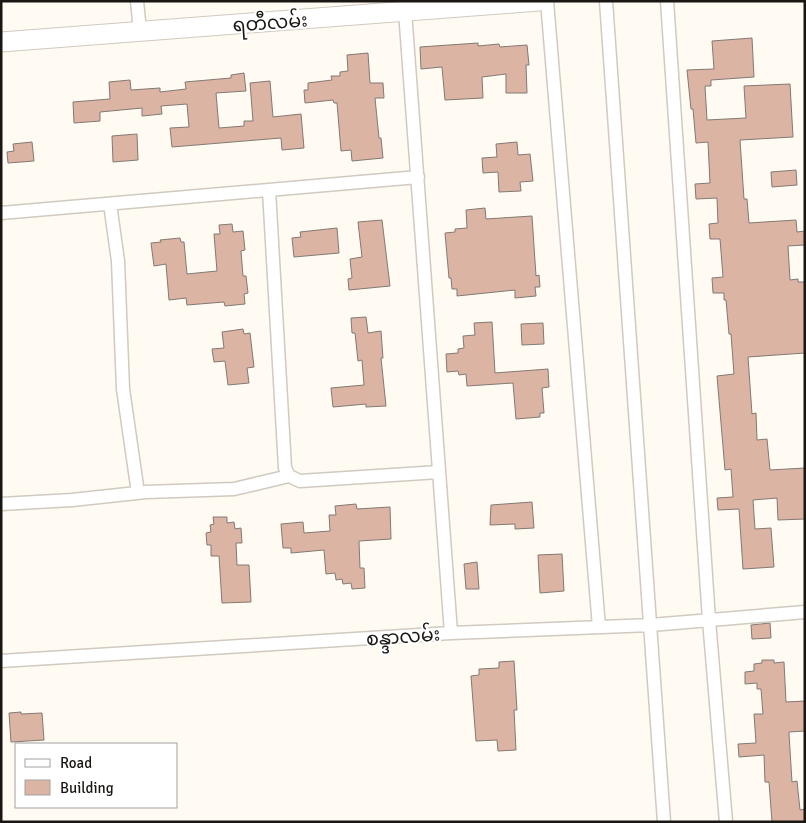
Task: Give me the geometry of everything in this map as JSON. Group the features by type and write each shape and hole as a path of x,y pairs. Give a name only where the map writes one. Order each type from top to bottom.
{"street":[{"path":"137,1 140,32"},
{"name":"ရတီလမ်း","path":"1,42 539,1"},
{"path":"547,1 599,627"},
{"path":"606,1 664,822"},
{"path":"667,1 726,822"},
{"path":"405,11 451,633"},
{"path":"1,213 418,177"},
{"path":"269,190 285,468 289,476"},
{"path":"110,204 118,261 123,389 138,493"},
{"path":"1,504 72,500 138,493 234,489 289,476 300,481 440,472"},
{"name":"စန္ဒာလမ်း","path":"1,661 451,633 651,625 805,612"}],"building":[{"path":"752,38 754,77 711,80 711,86 705,86 707,120 746,118 744,86 790,84 793,137 740,140 744,199 747,199 749,223 796,220 797,232 805,231 805,245 788,246 790,280 798,279 798,282 805,282 805,353 748,357 752,414 756,413 757,440 767,439 770,470 805,468 805,519 778,520 777,498 753,500 755,529 771,528 774,567 743,569 739,509 718,510 717,498 733,497 731,469 725,470 717,376 734,374 726,300 724,300 724,293 713,293 712,278 723,277 720,239 710,239 709,224 718,223 717,198 696,199 695,184 710,183 708,142 696,143 687,70 714,69 712,41"},
{"path":"478,43 478,46 499,44 500,47 527,45 529,65 526,65 527,93 506,93 506,74 482,77 483,98 445,100 442,67 421,69 420,47"},
{"path":"368,53 370,83 383,83 384,98 375,98 383,158 352,161 351,150 341,151 337,103 334,103 333,100 305,103 304,90 308,90 308,83 332,80 331,76 340,76 340,72 348,71 347,55"},
{"path":"244,73 246,91 216,93 219,128 244,126 244,121 253,121 250,83 270,81 273,117 301,114 304,148 282,150 281,138 172,147 170,128 189,127 187,104 161,106 162,114 142,116 142,108 100,112 100,121 74,123 73,102 110,99 109,82 130,80 131,90 160,88 160,92 186,89 185,82 231,78 231,75"},
{"path":"137,134 138,160 113,162 112,136"},
{"path":"32,142 34,161 8,163 7,152 14,151 13,144"},
{"path":"517,142 518,155 530,154 533,181 520,182 521,191 499,192 498,172 483,173 482,158 497,157 496,144"},
{"path":"796,170 797,185 772,187 771,172"},
{"path":"485,208 486,219 532,216 536,276 539,275 540,287 535,287 536,296 515,298 515,290 457,296 457,289 452,289 451,278 449,278 445,233 455,232 455,229 467,228 466,210"},
{"path":"382,220 390,286 349,290 348,279 352,278 350,259 362,257 358,222"},
{"path":"232,224 233,232 243,231 245,250 241,251 243,276 246,276 248,293 244,294 245,304 225,306 224,302 187,305 186,298 169,300 166,264 154,266 151,243 180,238 181,242 184,242 187,274 217,271 214,234 220,234 219,225"},
{"path":"337,228 339,253 294,257 292,238 301,237 300,232"},
{"path":"366,317 368,333 381,331 383,358 381,358 386,406 366,407 366,404 333,407 331,388 364,385 362,360 358,361 355,333 352,333 351,318"},
{"path":"492,322 495,373 548,369 549,387 542,388 544,413 540,413 540,417 516,419 513,383 467,386 466,374 459,375 458,371 447,372 446,354 458,353 458,349 464,348 463,336 475,335 474,323"},
{"path":"543,323 544,344 522,345 521,324"},
{"path":"243,329 244,334 250,333 254,367 247,368 249,383 228,385 225,361 214,362 212,349 224,348 222,332"},
{"path":"532,502 534,528 515,529 515,524 490,525 491,505"},
{"path":"356,504 357,509 390,507 391,539 359,541 360,568 364,568 365,588 352,589 351,583 343,584 342,579 336,580 335,573 326,574 324,550 291,553 291,548 283,548 281,524 303,522 304,533 330,531 329,515 336,515 335,506"},
{"path":"213,517 227,517 227,523 234,522 235,529 241,528 242,543 236,543 237,565 249,565 251,602 222,603 219,556 211,556 211,545 207,545 206,533 211,532 210,525 214,524"},
{"path":"562,554 564,591 540,593 538,555"},
{"path":"477,562 479,589 466,589 464,564"},
{"path":"770,623 771,638 752,639 751,625"},
{"path":"762,660 774,660 774,663 784,662 786,702 805,701 805,731 789,732 789,734 792,782 797,781 800,810 805,809 805,822 772,822 769,782 765,782 764,755 739,757 738,744 756,743 754,714 763,714 761,689 757,689 757,683 745,684 745,672 754,671 754,664 762,663"},
{"path":"514,661 517,710 514,710 516,750 498,751 497,740 476,741 471,676 479,675 479,669 499,668 499,662"},
{"path":"21,712 21,714 42,713 44,740 11,742 9,713"}]}
